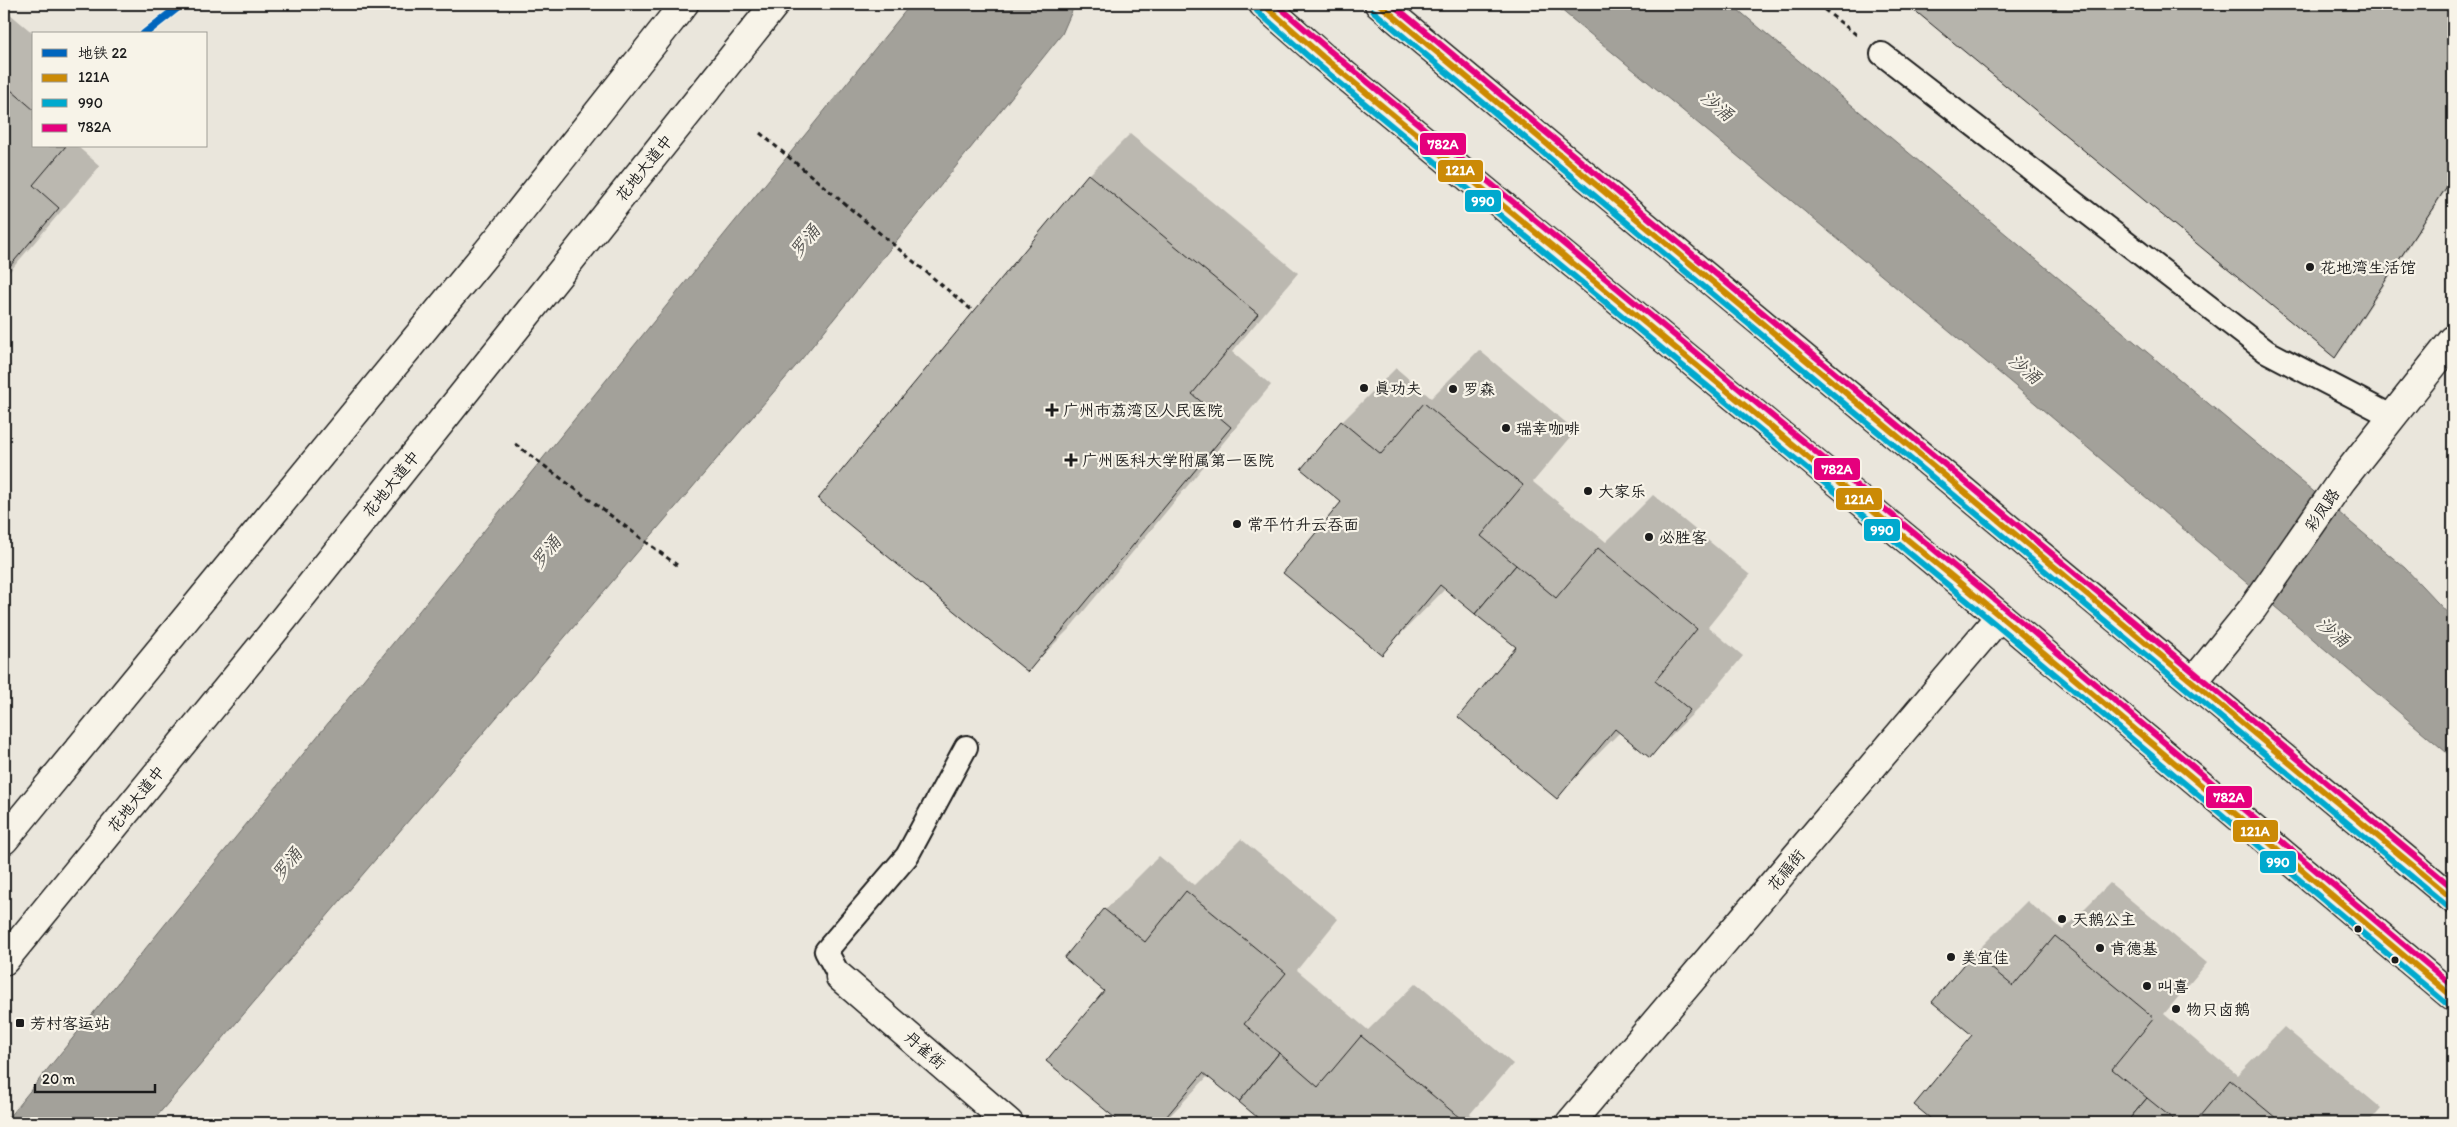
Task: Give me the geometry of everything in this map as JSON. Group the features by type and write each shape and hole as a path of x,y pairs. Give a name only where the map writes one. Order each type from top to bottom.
{"main road":[{"path":"4,840 501,235 684,4"},
{"name":"花地大道中","path":"4,961 270,636 775,4"},
{"path":"1263,4 1323,57 2000,616 2453,997"},
{"path":"1379,4 2453,899"},
{"name":"彩凤路","path":"2193,682 2253,608 2342,480 2453,340"},
{"name":"花福街","path":"1570,1123 2000,616"},
{"name":"丹雀街","path":"840,977 1009,1123"}],"lane":[{"path":"1882,54 2266,351 2393,417"},
{"path":"840,977 826,951 907,856 966,747"}],"path":[{"path":"1817,4 1882,54"},
{"path":"760,133 974,312"},
{"path":"515,444 677,564"}],"water":[{"name":"罗涌","path":"911,4 1075,4 1062,34 801,360 151,1123 4,1123"},
{"name":"沙涌","path":"1554,4 1731,4 2405,568 2453,619 2453,758 2009,381"}],"building":[{"name":"花地湾生活馆","path":"1907,4 2453,4 2453,177 2335,358"},
{"path":"4,84 32,108 32,148 64,148 33,185 59,208 4,273"},
{"name":"广州市荔湾区人民医院","path":"1088,174 1258,314 1192,394 1231,427 1028,672 818,499"},
{"path":"1424,403 1523,485 1481,536 1516,565 1475,614 1440,585 1382,655 1283,573 1341,502 1301,469 1341,421 1381,454"},
{"path":"1598,548 1697,629 1655,681 1690,710 1650,758 1615,729 1557,799 1458,717 1516,647 1475,614 1516,565 1556,598"},
{"path":"1186,891 1286,973 1244,1024 1279,1053 1239,1102 1203,1073 1161,1123 1121,1123 1046,1061 1104,991 1064,958 1104,909 1145,942"},
{"path":"2055,936 2154,1018 2112,1069 2147,1098 2126,1123 2079,1123 2072,1117 2066,1123 1936,1123 1914,1105 1972,1035 1932,1002 1973,953 2013,986"},
{"path":"1361,1036 1460,1118 1456,1123 1264,1123 1239,1102 1279,1053 1318,1087"},
{"path":"2230,1080 2282,1123 2194,1123"},
{"path":"2147,1098 2178,1123 2126,1123"}],"metro line":[{"name":"22","path":"147,32 182,4"}],"transit line":[{"name":"121A","path":"1263,4 1323,57 2000,616 2453,997"},
{"name":"782A","path":"1276,4 1329,50 2006,609 2453,986"},
{"name":"121A","path":"1379,4 2453,899"},
{"name":"782A","path":"1392,4 2453,888"},
{"name":"990","path":"1257,11 1317,64 1994,623 2447,1004"},
{"name":"990","path":"1373,11 2447,906"}],"place":[{"name":"花地湾生活馆","path":"2310,267"},
{"name":"真功夫","path":"1364,388"},
{"name":"罗森","path":"1453,389"},
{"name":"广州市荔湾区人民医院","path":"1052,410"},
{"name":"瑞幸咖啡","path":"1506,428"},
{"name":"广州医科大学附属第一医院","path":"1071,460"},
{"name":"大家乐","path":"1588,491"},
{"name":"常平竹升云吞面","path":"1237,524"},
{"name":"必胜客","path":"1649,537"},
{"name":"天鹅公主","path":"2062,919"},
{"name":"肯德基","path":"2100,948"},
{"name":"美宜佳","path":"1951,957"},
{"name":"叫喜","path":"2147,986"},
{"name":"物只卤鹅","path":"2176,1009"},
{"name":"芳村客运站","path":"20,1023"}]}
